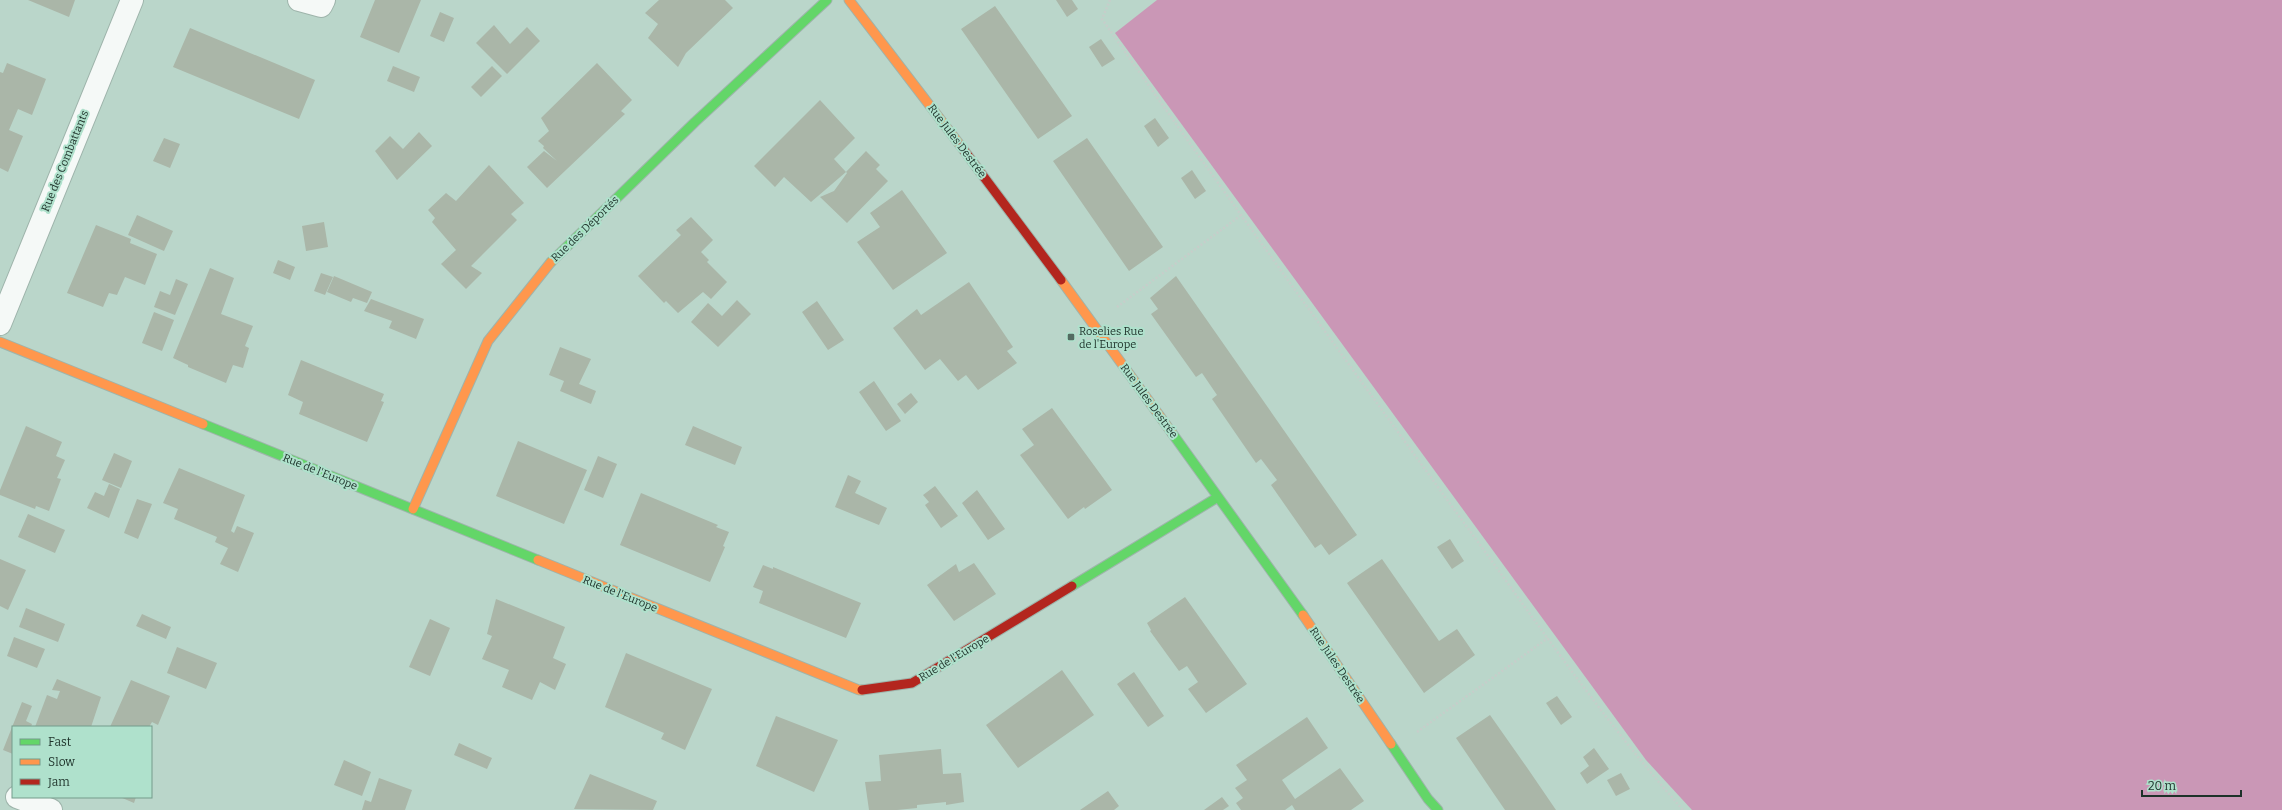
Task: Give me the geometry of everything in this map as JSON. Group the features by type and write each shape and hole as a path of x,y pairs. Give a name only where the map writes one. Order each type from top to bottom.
{"street":[{"name":"Rue des Combattants","path":"0,324 132,0"},
{"path":"299,0 321,6 324,0"},
{"name":"Rue des Déportés","path":"412,509 488,341 543,269 695,122 827,0"},
{"name":"Rue Jules Destrée","path":"849,0 1030,237 1289,594 1428,799 1438,810"},
{"name":"Rue de l'Europe","path":"0,342 859,690 912,683 1218,496"},
{"path":"0,790 12,795"},
{"path":"20,798 51,810"}],"path":[{"path":"1110,0 1102,19 1240,216 1548,638 1649,772 1683,810"},
{"path":"1093,324 1240,216"},
{"path":"1394,748 1548,638"}],"shaded area":[{"path":"1157,0 2282,0 2282,810 1692,810 1646,760 1115,33"}],"building":[{"path":"28,0 75,0 69,17"},
{"path":"375,0 421,0 399,53 360,37"},
{"path":"659,0 725,0 733,8 686,53 678,67 648,38 658,24 645,13"},
{"path":"1056,0 1072,0 1078,9 1067,17"},
{"path":"995,6 1072,116 1038,139 961,29"},
{"path":"440,12 454,18 444,42 430,36"},
{"path":"494,25 510,44 527,27 540,41 507,74 476,43"},
{"path":"190,28 315,80 299,119 173,67"},
{"path":"1101,39 1115,59 1102,67 1089,47"},
{"path":"7,63 46,79 32,115 18,109 9,130 23,136 8,172 0,168 0,72 3,73"},
{"path":"597,63 632,100 621,111 625,114 547,188 527,167 544,151 557,161 538,141 549,131 541,118"},
{"path":"393,66 420,77 414,92 387,81"},
{"path":"492,66 502,76 481,97 471,87"},
{"path":"820,100 855,138 834,159 846,172 811,202 784,177 775,187 754,166"},
{"path":"1155,118 1169,138 1158,147 1144,126"},
{"path":"419,132 432,146 397,180 375,151 390,136 403,149"},
{"path":"164,138 180,144 170,168 153,161"},
{"path":"1087,138 1163,247 1129,271 1053,161"},
{"path":"866,151 880,165 876,169 888,181 847,223 820,197 834,191 847,173 846,172"},
{"path":"489,165 524,203 511,214 517,220 471,266 482,273 466,289 441,264 456,250 432,222 435,218 428,210 446,193 456,201"},
{"path":"1192,170 1206,191 1195,199 1181,178"},
{"path":"902,190 947,253 893,290 857,242 880,227 870,213"},
{"path":"137,215 173,231 164,251 128,235"},
{"path":"691,217 713,240 701,252 709,260 707,262 727,282 711,299 703,292 678,313 666,301 664,303 638,276 681,235 676,230"},
{"path":"324,222 328,247 306,251 302,226"},
{"path":"96,225 131,239 130,243 157,254 145,285 125,277 117,295 109,293 103,307 67,293"},
{"path":"278,260 295,267 290,280 273,273"},
{"path":"210,268 234,278 221,314 253,326 245,346 249,348 243,368 233,365 226,383 188,367 188,365 173,358"},
{"path":"321,273 333,277 325,295 314,291"},
{"path":"334,276 372,292 367,303 353,298 351,302 327,292"},
{"path":"1176,276 1357,535 1329,555 1321,544 1315,548 1271,485 1277,480 1261,459 1256,463 1212,399 1217,395 1202,373 1196,377 1151,314 1158,309 1150,298"},
{"path":"176,279 188,284 175,315 154,307 160,291 170,295"},
{"path":"969,282 1013,347 1007,351 1017,363 978,390 966,375 958,381 940,359 925,370 893,328 917,309 921,315"},
{"path":"371,299 424,319 416,339 389,328 392,321 364,311"},
{"path":"737,300 751,314 718,347 691,322 708,303 722,316"},
{"path":"817,301 844,340 828,350 802,312"},
{"path":"154,312 174,320 162,351 142,343"},
{"path":"560,347 591,359 579,384 596,391 591,404 560,391 564,381 549,375"},
{"path":"301,360 384,394 381,401 384,402 367,442 299,414 303,402 288,395"},
{"path":"874,381 901,421 886,431 859,392"},
{"path":"911,393 918,402 905,414 897,404"},
{"path":"1052,408 1112,490 1085,509 1084,507 1068,519 1020,455 1034,445 1022,429"},
{"path":"26,426 62,442 56,456 65,460 57,478 61,479 49,511 36,506 35,509 0,495 0,490"},
{"path":"693,426 742,447 735,465 685,445"},
{"path":"518,441 587,470 564,524 496,496"},
{"path":"114,453 132,461 121,488 102,480"},
{"path":"598,456 617,464 603,498 584,490"},
{"path":"179,468 245,495 231,531 234,533 237,526 254,533 238,572 220,564 228,548 215,542 217,537 174,519 178,509 163,503"},
{"path":"848,475 861,481 855,493 887,508 879,525 835,507"},
{"path":"109,484 120,489 109,518 87,508 95,492 104,496"},
{"path":"935,486 958,516 941,528 925,505 929,502 923,495"},
{"path":"977,490 1005,529 988,540 962,503"},
{"path":"641,493 718,525 716,527 729,532 723,546 725,547 710,582 620,545"},
{"path":"137,499 152,504 138,539 124,533"},
{"path":"28,514 65,530 55,553 18,537"},
{"path":"1450,539 1464,561 1452,569 1437,547"},
{"path":"0,559 26,570 8,610 0,606"},
{"path":"1382,559 1439,641 1457,629 1475,655 1424,693 1347,583"},
{"path":"974,563 996,594 954,621 927,585 956,564 959,572"},
{"path":"763,565 773,569 773,567 861,603 846,638 759,603 763,591 753,587"},
{"path":"1185,597 1247,684 1206,713 1188,689 1198,682 1187,666 1179,671 1150,631 1151,630 1147,623"},
{"path":"496,599 565,627 553,658 566,664 555,690 540,682 532,700 502,687 509,670 482,659 492,636 487,634"},
{"path":"26,608 65,624 58,642 19,627"},
{"path":"142,614 171,627 166,639 136,626"},
{"path":"430,619 450,628 430,676 409,667"},
{"path":"14,637 45,649 37,668 7,656"},
{"path":"177,647 217,663 206,689 167,673"},
{"path":"626,653 712,689 685,750 661,739 664,733 605,707"},
{"path":"1062,670 1094,715 1018,768 986,725"},
{"path":"1134,672 1164,716 1148,727 1117,684"},
{"path":"57,679 101,697 91,726 35,726 47,695 57,699 60,691 52,690"},
{"path":"131,680 170,696 158,725 152,722 150,726 110,726"},
{"path":"1557,696 1572,717 1561,725 1546,703"},
{"path":"22,702 32,706 26,721 32,724 31,726 12,726"},
{"path":"1490,715 1556,810 1505,810 1456,738"},
{"path":"776,716 838,740 814,792 756,766"},
{"path":"1307,717 1328,748 1282,780 1295,799 1340,768 1364,801 1351,810 1295,810 1292,805 1285,810 1241,810 1236,803 1243,798 1235,788 1247,780 1236,765"},
{"path":"12,727 12,754 3,750"},
{"path":"459,743 492,758 487,769 454,755"},
{"path":"1594,748 1609,769 1587,784 1580,773 1589,766 1583,757"},
{"path":"941,749 943,774 961,773 964,802 946,805 946,802 917,805 917,808 897,810 869,810 865,782 881,781 879,755"},
{"path":"344,760 371,772 362,796 334,785"},
{"path":"1621,773 1630,789 1616,796 1607,780"},
{"path":"590,774 657,801 653,810 574,809"},
{"path":"379,778 412,790 405,810 362,810 365,800 371,802"},
{"path":"1108,791 1119,806 1114,810 1080,810"},
{"path":"1222,797 1229,806 1223,810 1204,810"},
{"path":"122,798 136,798 134,803"}],"traffic: fast":[{"path":"551,262 695,122 827,0"},
{"path":"203,424 538,560"},
{"path":"1172,433 1303,615"},
{"path":"1072,586 1218,497"},
{"path":"1391,744 1428,799 1438,810"}],"traffic: slow":[{"path":"849,0 960,145"},
{"path":"413,509 488,341 551,262"},
{"path":"1061,280 1172,433"},
{"path":"0,342 203,424"},
{"path":"538,560 862,690"},
{"path":"1303,615 1391,744"}],"traffic: jam":[{"path":"960,145 1061,280"},
{"path":"862,690 912,683 1072,586"}],"place":[{"name":"Roselies Rue de l'Europe","path":"1071,337"}]}
